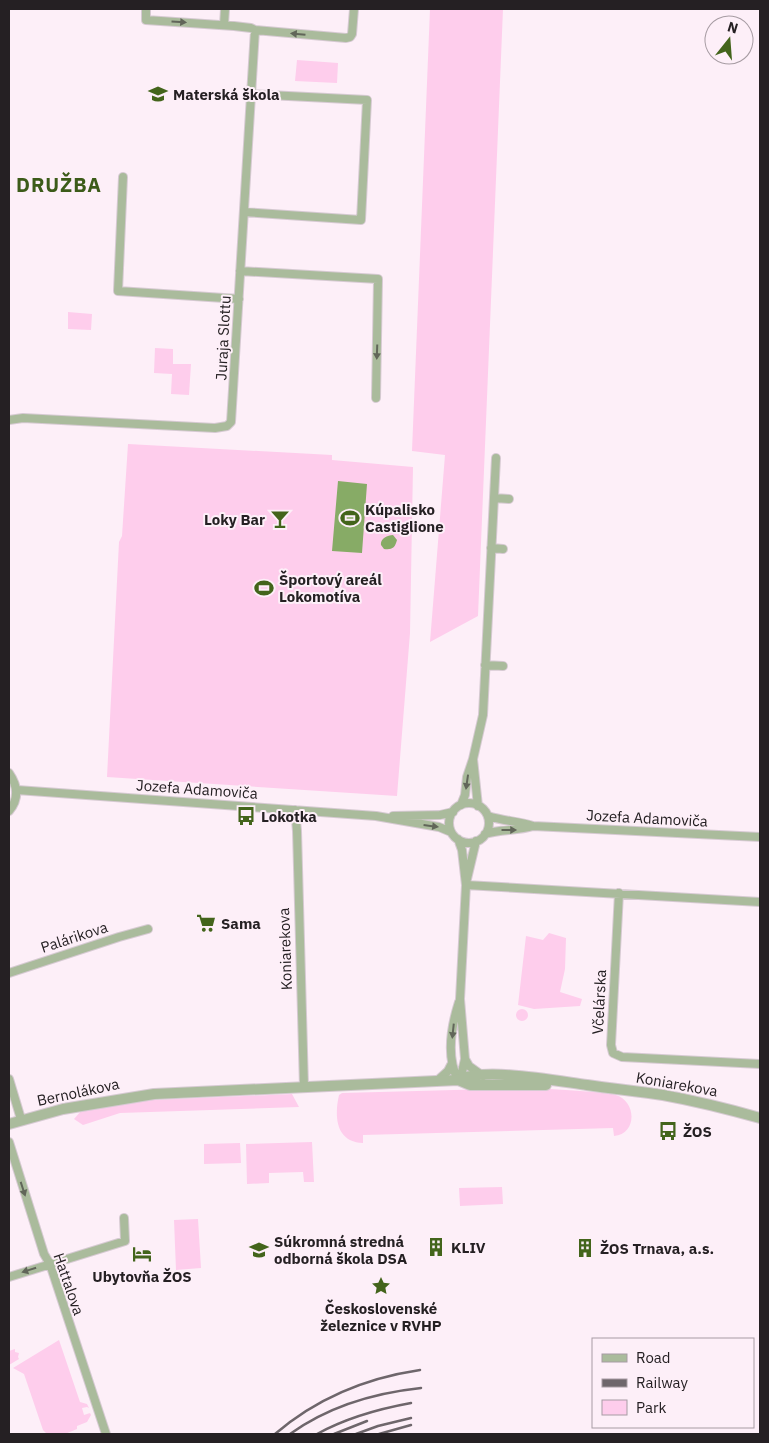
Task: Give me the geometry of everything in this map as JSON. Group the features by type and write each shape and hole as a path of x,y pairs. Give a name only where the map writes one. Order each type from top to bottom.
{"street":[{"path":"146,9 146,20 251,28 255,30 342,38 350,37 352,34 354,9"},
{"path":"224,26 225,9"},
{"name":"Juraja Slottu","path":"9,420 23,418 215,428 227,426 232,417 255,30"},
{"path":"244,212 362,220 367,100 250,94"},
{"path":"123,178 118,292 239,299"},
{"path":"240,271 378,279 376,398"},
{"path":"466,885 462,864 462,850 458,839 452,832 450,821 453,812 461,805 465,795 467,777 483,714 496,458"},
{"path":"494,498 509,499"},
{"path":"491,548 503,549"},
{"path":"485,665 503,666"},
{"path":"473,759 478,806"},
{"path":"9,773 17,790 16,800 9,812"},
{"name":"Jozefa Adamoviča","path":"17,790 376,816 440,815 453,812"},
{"path":"458,1080 465,1059 460,999 466,885 476,842 485,834 489,824 488,816 484,810 472,804 461,805"},
{"name":"Koniarekova","path":"295,810 304,1087"},
{"name":"Jozefa Adamoviča","path":"376,816 440,827 452,832"},
{"name":"Jozefa Adamoviča","path":"488,816 500,820 518,821 533,826 760,837"},
{"name":"Jozefa Adamoviča","path":"485,834 533,826"},
{"path":"458,839 465,842 476,842"},
{"path":"466,885 760,902"},
{"name":"Včelárska","path":"619,893 611,1045 613,1053 622,1057 760,1064"},
{"name":"Palárikova","path":"9,974 89,946 148,929"},
{"path":"437,1081 448,1071 451,1064 454,1017 460,999"},
{"path":"465,1059 470,1066 483,1076"},
{"path":"451,1064 458,1080"},
{"name":"Koniarekova","path":"154,1094 458,1080 470,1076 483,1076 550,1079 663,1095 760,1118"},
{"path":"9,1079 21,1120"},
{"name":"Koniarekova","path":"458,1080 470,1085 586,1085"},
{"name":"Bernolákova","path":"9,1124 90,1103 154,1094"},
{"name":"Hattalova","path":"9,1142 44,1254 50,1264 106,1434"},
{"path":"9,1277 125,1241 124,1218"}],"green space":[{"path":"430,9 503,9 478,616 430,642 445,455 412,451"},
{"path":"297,60 338,63 337,83 295,81"},
{"path":"68,312 92,314 91,330 68,329"},
{"path":"155,348 173,349 173,364 191,364 189,395 171,394 172,374 154,373"},
{"name":"Športový areál Lokomotíva","path":"128,444 332,455 332,460 413,467 410,633 397,796 107,777 119,542 122,536"},
{"path":"549,933 566,938 565,969 560,992 582,999 580,1006 534,1009 518,1005 526,936 543,940"},
{"path":"520,1009 524,1009 528,1015 524,1021 520,1021 516,1017 516,1013"},
{"path":"530,1088 616,1095 628,1104 632,1117 630,1124 622,1134 614,1136 613,1128 363,1135 363,1143 354,1142 347,1138 342,1133 337,1120 337,1103 339,1095 342,1093"},
{"path":"292,1094 299,1107 120,1113 83,1125 74,1119 81,1111 152,1100"},
{"path":"312,1142 314,1182 304,1182 303,1172 269,1173 269,1183 247,1184 246,1144"},
{"path":"240,1143 241,1163 204,1164 204,1144"},
{"path":"502,1187 503,1204 460,1206 459,1188"},
{"path":"198,1219 201,1268 176,1270 174,1220"},
{"path":"59,1340 80,1402 87,1404 89,1408 82,1408 84,1415 90,1413 91,1415 87,1422 65,1434 47,1434 43,1430 24,1374 13,1368"},
{"path":"15,1349 15,1352 19,1353 19,1359 9,1365 9,1351"}],"shaded area":[{"name":"Kúpalisko Castiglione","path":"338,481 367,484 362,553 332,551"},
{"path":"393,535 397,540 395,545 391,549 384,549 381,545 383,539"}],"railway":[{"path":"275,1434 291,1421 325,1400 361,1384 420,1370"},
{"path":"290,1434 320,1416 352,1402 386,1393 421,1388"},
{"path":"317,1434 339,1423 362,1415 411,1403"},
{"path":"356,1434 378,1426 411,1418"},
{"path":"334,1434 367,1421"},
{"path":"379,1434 411,1425"}],"place":[{"name":"Materská škola","path":"158,94"},
{"name":"Kúpalisko Castiglione","path":"350,518"},
{"name":"Loky Bar","path":"280,519"},
{"name":"Športový areál Lokomotíva","path":"264,588"},
{"name":"Lokotka","path":"246,816"},
{"name":"Sama","path":"206,923"},
{"name":"ŽOS","path":"668,1131"},
{"name":"KLIV","path":"436,1247"},
{"name":"ŽOS Trnava, a.s.","path":"585,1248"},
{"name":"Súkromná stredná odborná škola DSA","path":"259,1250"},
{"name":"Ubytovňa ŽOS","path":"142,1254"},
{"name":"Československé železnice v RVHP","path":"381,1286"}],"district":[{"name":"DRUŽBA","path":"59,184"}]}
